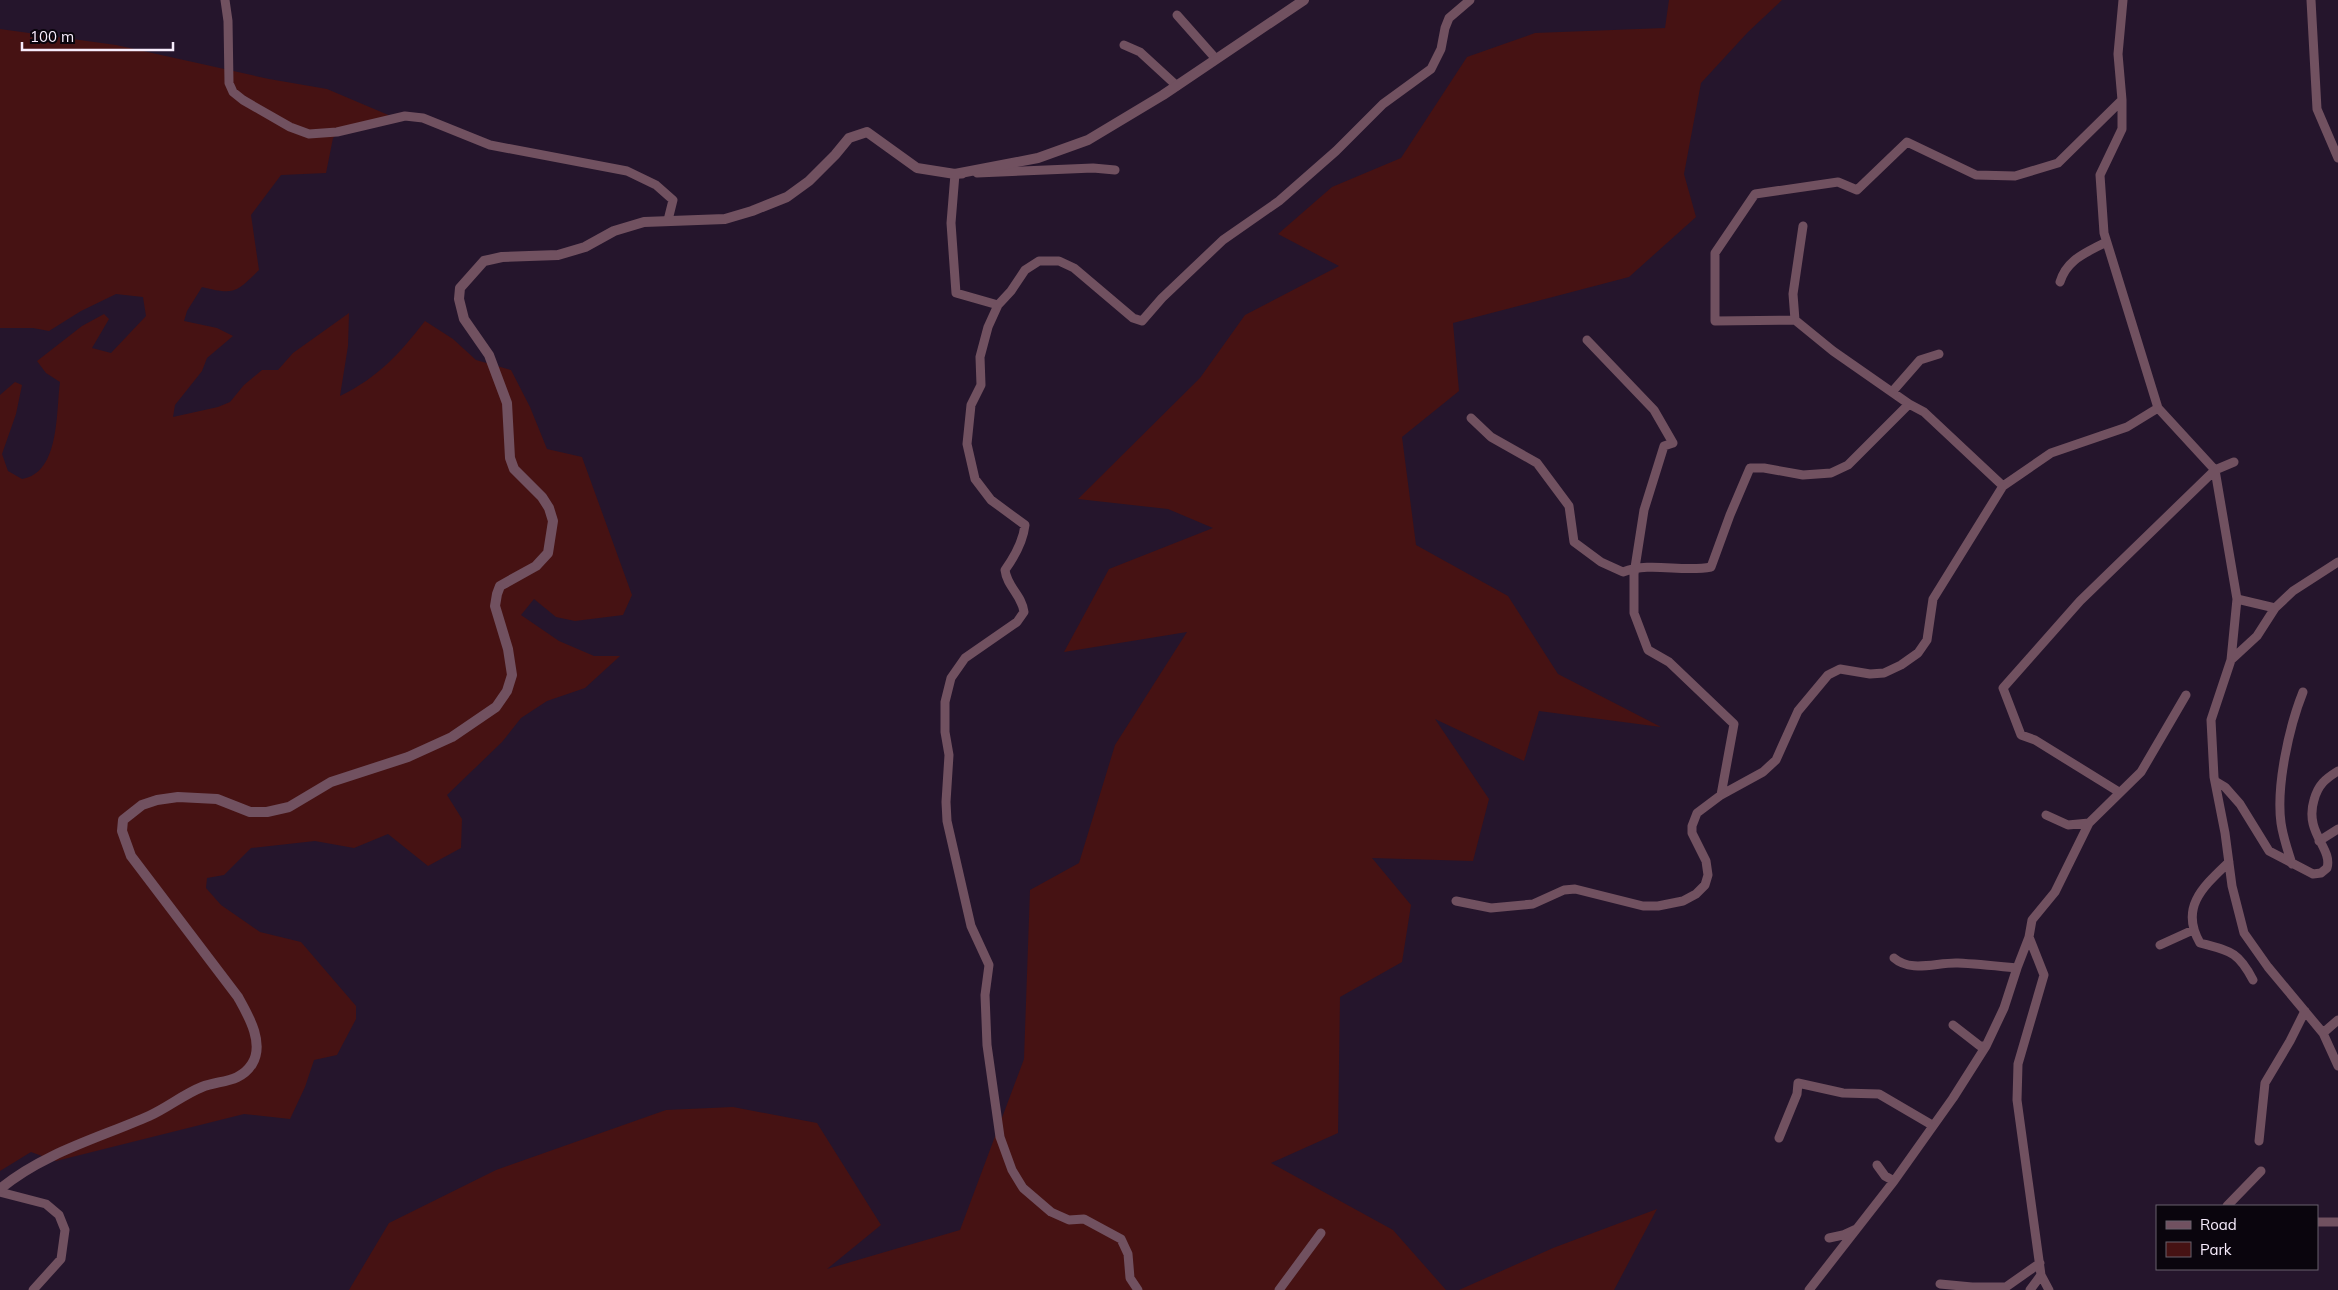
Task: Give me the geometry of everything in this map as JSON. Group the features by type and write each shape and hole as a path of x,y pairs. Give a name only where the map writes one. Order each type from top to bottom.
{"street":[{"path":"225,0 228,21 229,83 233,92 243,100 290,127 308,134 337,132 405,116 423,118 490,145 627,170 656,185 673,200 668,220"},
{"path":"955,174 1038,158 1088,140 1177,86 1304,0"},
{"path":"1138,1290 1130,1278 1128,1254 1121,1239 1084,1219 1069,1220 1051,1212 1023,1188 1012,1170 1000,1137 987,1045 985,995 989,965 971,926 947,821 946,802 949,755 945,732 945,702 951,678 965,658 1017,622 1024,612 1023,601 1006,581 1005,570 1014,557 1024,534 1025,525 991,500 975,480 967,444 971,405 981,385 980,357 988,327 998,305 1011,291 1025,270 1039,261 1059,261 1074,268 1133,318 1142,321 1162,298 1224,240 1279,202 1336,151 1384,104 1431,68 1441,49 1449,18 1470,0"},
{"path":"2123,0 2118,54 2122,100 2122,129 2100,174 2102,213 2106,242 2158,408 2215,470 2237,599 2231,660 2211,720 2215,780 2232,886 2244,933 2268,967 2323,1033 2338,1066"},
{"path":"2311,0 2317,109 2338,158"},
{"path":"1177,14 1216,60"},
{"path":"1124,45 1140,52 1177,86"},
{"path":"2003,486 1924,412 1909,404 1833,351 1795,320 1715,321 1715,253 1755,194 1838,182 1857,190 1907,142 1976,175 2015,176 2058,163 2122,100"},
{"path":"0,1190 15,1176 78,1144 148,1117 202,1087 236,1079 246,1072 253,1063 256,1037 252,1022 238,997 156,887 139,869 122,831 123,820 142,805 178,796 217,799 250,812 267,812 289,808 331,782 408,757 452,737 496,707 507,691 512,675 508,650 495,606 497,594 500,586 536,566 548,553 553,521 550,508 542,497 514,469 510,458 507,403 489,356 464,320 459,299 460,288 484,261 502,257 558,255 585,247 614,231 644,222 725,219 752,211 787,197 809,181 849,138 867,132 917,168 955,174 1093,168 1115,170"},
{"path":"955,174 951,223 956,293 998,305"},
{"path":"1795,320 1793,294 1803,226"},
{"path":"2060,282 2064,269 2079,257 2106,242"},
{"path":"1587,340 1654,410 1674,443 1664,446 1644,510 1634,574 1634,613 1648,650 1669,662 1734,724 1721,795"},
{"path":"1892,392 1920,360 1940,354"},
{"path":"1471,418 1491,437 1537,463 1569,506 1574,542 1600,562 1623,572 1636,567 1700,569 1712,567 1730,515 1750,468 1764,468 1803,476 1831,473 1848,465 1909,404"},
{"path":"1456,900 1491,908 1533,904 1564,890 1576,889 1644,906 1658,906 1683,900 1696,894 1705,884 1708,875 1706,861 1692,833 1692,826 1697,813 1721,795 1763,772 1776,760 1798,711 1828,675 1840,669 1870,674 1884,673 1902,665 1918,653 1927,640 1933,599 2003,486 2051,453 2127,427 2158,408"},
{"path":"2119,792 2035,740 2021,735 2003,688 2080,601 2215,470 2234,462"},
{"path":"2231,660 2257,636 2275,608 2293,590 2338,562"},
{"path":"2237,599 2275,608"},
{"path":"2292,864 2283,835 2281,804 2290,731 2302,692"},
{"path":"1809,1290 1894,1181 1953,1098 1986,1046 2004,1008 2029,937 2032,920 2055,892 2089,824 2141,772 2186,695"},
{"path":"2215,780 2225,787 2240,804 2269,851 2313,874 2324,871 2328,859 2312,824 2312,808 2319,786 2338,771"},
{"path":"2046,815 2068,825 2089,824"},
{"path":"2319,841 2338,829"},
{"path":"2229,862 2206,884 2193,903 2192,930 2200,943 2226,950 2243,961 2253,980"},
{"path":"2160,945 2192,930"},
{"path":"2029,937 2044,975 2018,1064 2017,1100 2041,1275 2050,1290"},
{"path":"1894,958 1901,964 1916,966 1956,963 2017,968"},
{"path":"2259,1141 2265,1084 2305,1011"},
{"path":"2323,1033 2338,1020"},
{"path":"1953,1025 1980,1046 1986,1046"},
{"path":"1778,1138 1797,1094 1798,1083 1843,1093 1879,1094 1932,1125"},
{"path":"1877,1165 1884,1176 1894,1181"},
{"path":"2228,1205 2261,1171"},
{"path":"0,1190 46,1204 59,1214 65,1230 62,1259 33,1290"},
{"path":"2318,1222 2338,1222"},
{"path":"1829,1238 1843,1235 1858,1228"},
{"path":"1279,1290 1321,1233"},
{"path":"1940,1284 2006,1287 2040,1263"},
{"path":"2030,1290 2041,1275"},
{"path":"1130,1278 1146,1290"}],"green space":[{"path":"1669,0 1782,0 1748,32 1701,83 1684,174 1696,217 1629,277 1453,323 1459,391 1402,437 1416,545 1508,596 1558,674 1661,727 1539,711 1524,761 1435,719 1489,799 1473,861 1372,858 1411,905 1402,962 1340,997 1338,1133 1271,1163 1393,1230 1446,1290 349,1290 389,1223 496,1170 666,1110 733,1107 817,1123 881,1225 827,1269 960,1230 1024,1059 1030,890 1079,863 1115,745 1187,632 1064,652 1109,569 1213,528 1168,509 1078,499 1200,378 1245,315 1339,266 1278,234 1332,187 1401,158 1467,57 1535,33 1665,28"},
{"path":"0,29 116,45 269,79 327,89 393,117 343,129 333,138 326,173 281,175 251,215 259,270 239,288 234,290 221,291 202,287 187,311 184,321 217,328 233,336 207,358 202,371 175,405 173,417 218,407 230,402 244,385 262,370 278,370 293,353 349,313 348,346 340,396 377,373 406,344 425,321 453,339 476,360 511,370 530,407 547,449 582,457 632,595 623,615 575,621 556,617 534,599 521,615 559,641 594,656 620,656 585,688 547,701 521,718 502,742 447,795 462,819 461,848 428,866 388,834 354,848 315,841 251,848 224,875 207,878 206,888 221,905 260,932 301,942 356,1006 356,1019 337,1055 314,1060 305,1087 290,1119 244,1114 56,1161 31,1152 0,1171 0,395 15,382 22,385 16,414 2,454 8,471 22,479 34,474 43,466 50,454 56,424 60,382 46,373 37,361 82,326 104,314 109,319 92,348 111,353 146,316 143,297 116,294 81,311 49,331 33,328 0,328"},
{"path":"1657,1209 1614,1290 1459,1290 1553,1248"}]}
